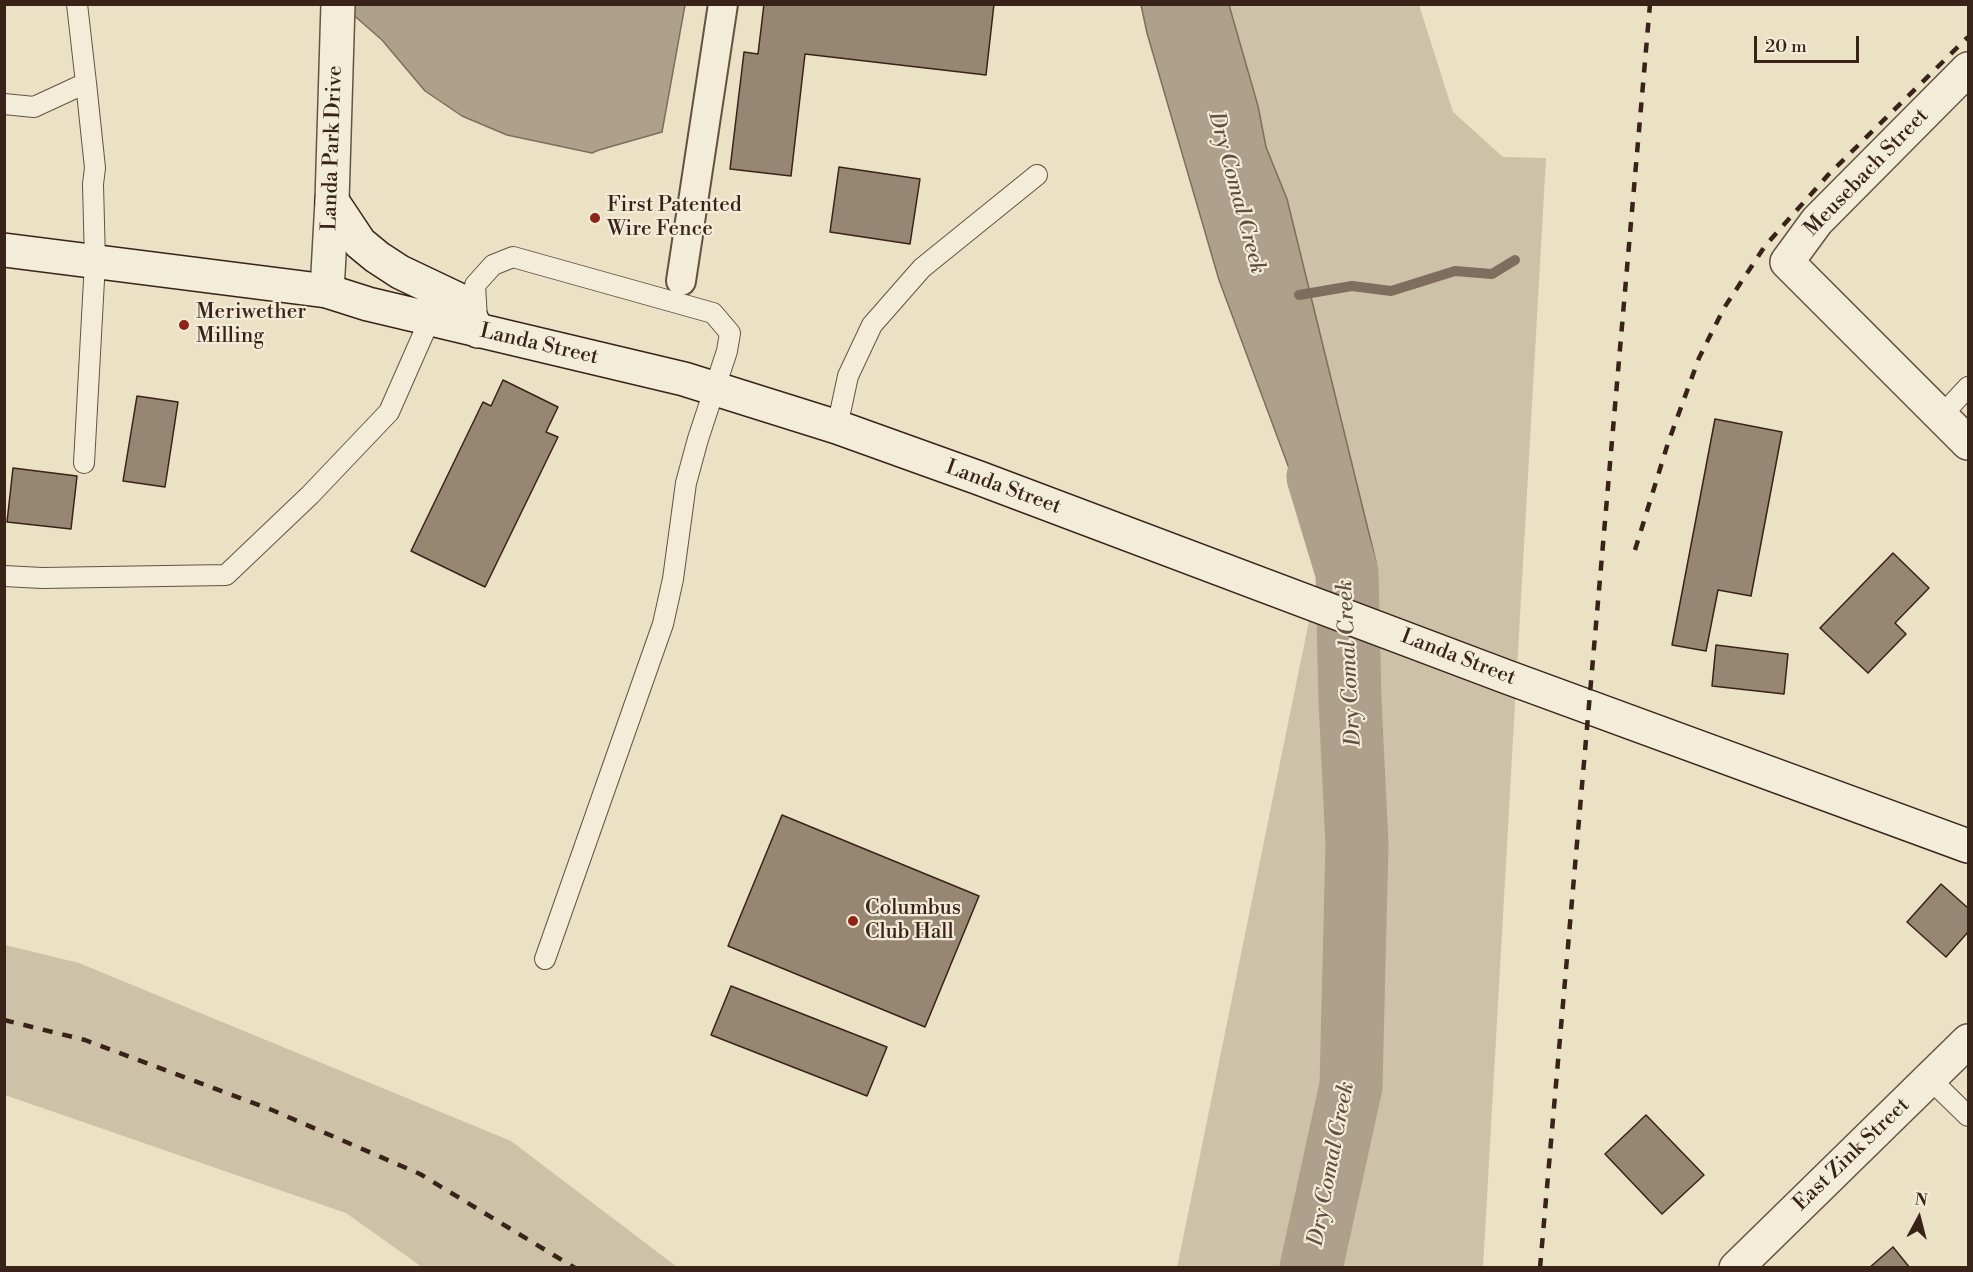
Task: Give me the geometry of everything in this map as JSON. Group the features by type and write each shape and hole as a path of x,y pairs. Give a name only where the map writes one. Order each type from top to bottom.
{"main road":[{"name":"Landa Park Drive","path":"327,291 338,4"},
{"name":"Meusebach Street","path":"1941,416 1787,262 1817,221 1968,69"},
{"path":"332,201 360,243 400,272 461,301 478,331"},
{"name":"Landa Street","path":"4,250 327,291 430,320 684,379 837,427 979,478 1507,677 1968,846"},
{"path":"1941,416 1968,443"},
{"name":"East Zink Street","path":"1736,1268 1968,1041"}],"street":[{"path":"681,281 723,4"}],"lane":[{"path":"76,4 95,168 93,184 95,261 84,463"},
{"path":"4,104 34,107 86,83"},
{"path":"837,427 848,375 872,325 922,268 1037,175"},
{"path":"478,331 475,285 493,265 513,257 713,313 730,333 728,351 698,439 686,483 674,579 663,624 545,959"},
{"path":"4,576 42,578 226,575 310,495 388,412 430,320"},
{"path":"1941,416 1968,387"},
{"path":"1930,1079 1968,1116"}],"shaded area":[{"path":"1229,5 1419,5 1453,112 1503,157 1546,158 1483,1267 1177,1268 1322,557 1376,562 1287,199 1266,147 1258,106"},
{"path":"5,945 79,963 511,1141 677,1267 422,1267 346,1213 5,1095"}],"water":[{"path":"342,5 685,5 662,132 592,153 507,135 462,116 425,91 382,40"},
{"path":"1141,5 1229,5 1258,106 1266,147 1287,199 1376,562 1322,557 1219,280 1147,33"}],"building":[{"path":"764,4 994,4 986,75 805,54 791,176 730,169 744,52 758,54"},
{"path":"839,167 920,179 910,244 830,232"},
{"path":"503,380 558,407 546,432 558,437 485,587 411,551 483,402 491,406"},
{"path":"137,396 178,402 165,487 123,481"},
{"path":"1715,419 1782,432 1751,596 1718,590 1706,651 1672,645"},
{"path":"13,468 77,476 71,529 7,522"},
{"path":"1893,553 1929,588 1895,623 1906,634 1868,673 1820,628"},
{"path":"1716,645 1788,654 1784,694 1712,686"},
{"name":"Columbus Club Hall","path":"782,815 979,896 925,1027 728,946"},
{"path":"1941,884 1968,908 1968,932 1946,957 1907,922"},
{"path":"731,986 887,1047 867,1096 711,1035"},
{"path":"1646,1115 1704,1175 1662,1214 1605,1154"},
{"path":"1893,1247 1910,1268 1869,1268"}],"waterway":[{"path":"1299,295 1352,286 1391,291 1455,271 1492,274 1515,260"},
{"name":"Dry Comal Creek","path":"1311,1268 1351,1086 1357,844 1347,573 1318,477"}],"railway":[{"path":"1540,1268 1650,4"},
{"path":"1635,550 1668,443 1699,358 1724,308 1765,246 1828,175 1968,37"},
{"path":"4,1020 85,1040 272,1110 420,1174 575,1268"}],"place":[{"name":"First Patented Wire Fence","path":"595,218"},
{"name":"Meriwether Milling","path":"184,325"},
{"name":"Columbus Club Hall","path":"853,921"}]}
